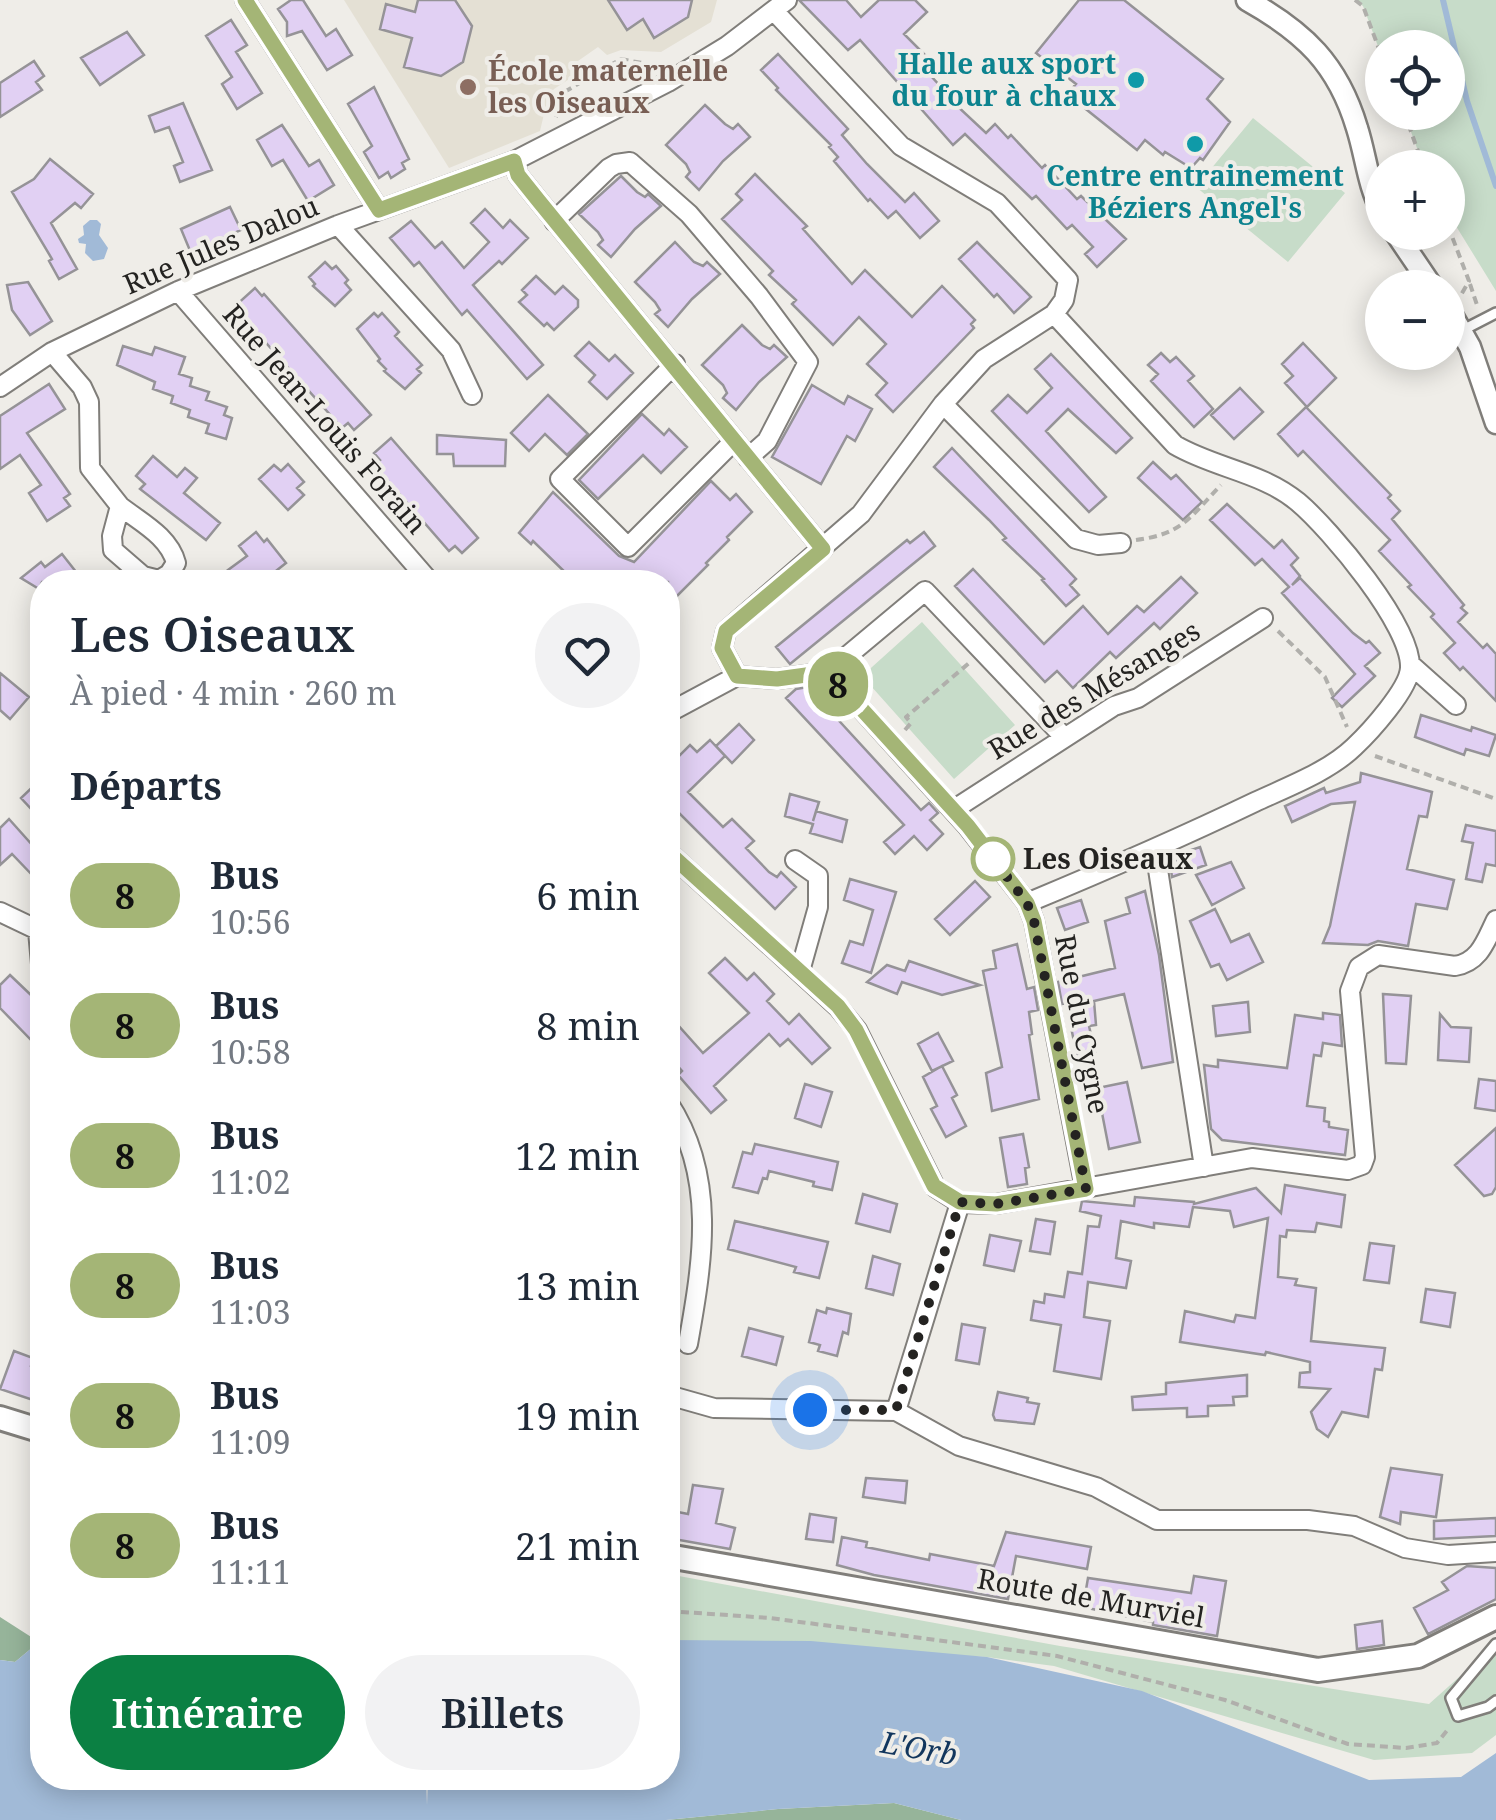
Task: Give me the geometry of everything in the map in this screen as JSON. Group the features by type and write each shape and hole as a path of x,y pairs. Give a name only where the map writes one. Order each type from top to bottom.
{"main road":[{"path":"0,1418 30,1427"},
{"name":"Route de Murviel","path":"680,1558 1318,1670 1418,1656 1496,1617"}],"street":[{"path":"244,0 379,210"},
{"path":"1247,0 1304,38 1332,68 1356,125 1365,162"},
{"path":"737,676 722,648 726,631 861,514 943,404 984,359 1054,314 1064,300 1068,280 996,203 901,146 780,5"},
{"name":"Rue Jules Dalou","path":"0,387 52,352 178,290 338,225 514,161 668,82 727,46 780,5"},
{"path":"514,161 518,175 554,221 823,549"},
{"path":"554,221 609,168 630,162 689,214 758,296 808,362 767,441 748,458"},
{"path":"338,225 451,350 472,395"},
{"name":"Rue Jean-Louis Forain","path":"178,290 420,570"},
{"path":"1027,903 1154,850 1304,779 1352,741 1407,683 1410,664 1398,624 1380,594 1298,502 1268,482 1195,457 1175,445 1054,314"},
{"path":"1465,338 1496,423"},
{"path":"52,352 82,387 89,402 90,468 120,506"},
{"path":"674,364 560,480 628,547 734,440"},
{"path":"943,404 1076,539 1098,545 1121,542"},
{"path":"680,707 737,676 777,679 828,672 924,591 1064,737"},
{"name":"Rue des Mésanges","path":"953,810 1114,706 1138,698 1264,618"},
{"path":"1410,664 1456,705"},
{"name":"Rue du Cygne","path":"828,672 953,810 1027,903 1034,921 1086,1189"},
{"path":"1154,850 1204,1167"},
{"path":"795,860 818,876 818,907 800,971"},
{"path":"680,863 838,1006 856,1030 934,1186 960,1202 996,1204 1252,1158 1348,1170 1362,1165 1365,1156 1350,991 1359,967 1378,955 1455,966 1468,964 1478,955 1496,920"},
{"path":"0,912 30,927"},
{"path":"680,1125 693,1150 702,1196 700,1273 688,1344"},
{"path":"896,1410 960,1202"},
{"path":"680,1398 714,1408 896,1410 959,1446 1096,1487 1157,1520 1308,1520 1354,1526 1406,1548 1448,1555 1496,1552"}],"lane":[{"path":"1465,329 1496,312"},
{"path":"1496,1644 1451,1698 1458,1716 1488,1708 1496,1701"}],"path":[{"path":"1355,0 1363,6 1372,30"},
{"path":"562,136 555,115 566,91 621,59 642,63 668,82"},
{"path":"1458,250 1470,281 1465,288"},
{"path":"1121,542 1166,536 1235,471"},
{"path":"1264,618 1325,677 1352,741 1496,799"},
{"path":"891,743 912,723 906,717 983,652"},
{"path":"680,1612 770,1618 1057,1656 1225,1700 1348,1744 1406,1748 1438,1743 1458,1716"}],"shaded area":[{"name":"École maternelle les Oiseaux","path":"344,0 717,0 711,22 661,52 621,50 607,55 598,47 578,61 583,70 548,97 540,131 449,168"}],"green space":[{"path":"1355,0 1496,0 1496,291 1465,241 1465,150 1418,150 1410,130 1465,130 1465,30 1372,30 1363,6"},
{"path":"1253,118 1345,193 1288,262 1196,187"},
{"path":"922,622 1015,725 954,779 862,676"},
{"path":"680,1576 1060,1646 1429,1704 1496,1644 1496,1735 1472,1753 1374,1760 1054,1666 987,1657 680,1641"},
{"path":"0,1617 30,1636 30,1650 15,1662 0,1660"},
{"path":"894,1803 961,1820 666,1820 778,1809"}],"water":[{"path":"97,220 101,224 99,235 108,248 104,259 93,261 85,253 86,244 78,239 84,235 83,226"},
{"name":"L'Orb","path":"680,1640 811,1641 987,1657 1142,1691 1369,1780 1461,1777 1496,1753 1496,1820 961,1820 894,1803 666,1820 0,1820 0,1660 15,1662 30,1650 30,1790 426,1790 427,1805 428,1790 680,1790"}],"building":[{"path":"291,0 303,0 326,36 336,29 352,55 327,70 302,31 287,36 287,22 278,9"},
{"path":"418,0 455,0 472,26 463,62 441,76 404,67 412,38 380,29 386,4 415,12"},
{"path":"608,0 692,0 688,17 654,38 643,19 627,30"},
{"path":"799,0 846,0 861,17 879,0 915,0 927,12 904,34 928,58 921,65 939,89 986,133 995,124 1008,138 1011,135 1042,168 1045,165 1077,199 1081,196 1126,239 1097,267 1085,254 1093,247 1072,225 1067,229 1036,196 1032,199 965,134 953,145 860,40 848,50"},
{"name":"Halle aux sport du four à chaux","path":"1079,0 1124,0 1223,79 1207,99 1230,122 1203,160 1200,158 1191,168 1165,152 1163,155 1145,140 1137,150 1067,94 1076,84 1036,53"},
{"path":"231,20 247,45 236,52 262,93 237,109 222,84 232,77 206,36"},
{"path":"127,32 144,55 100,85 81,58"},
{"path":"778,54 848,129 842,135 867,164 905,202 914,193 939,221 920,238 896,211 888,218 868,201 834,161 838,157 831,145 776,90 761,70"},
{"path":"34,61 44,76 36,82 42,90 0,117 0,83"},
{"path":"374,87 409,159 402,163 405,169 391,178 388,172 379,178 364,152 372,146 348,104"},
{"path":"183,103 212,170 180,182 174,166 183,162 169,127 155,132 149,116"},
{"path":"705,105 725,124 733,129 738,124 750,137 699,190 686,177 690,172 686,164 666,145"},
{"path":"282,125 309,166 319,160 334,185 308,201 283,160 272,166 257,140"},
{"path":"50,159 93,194 81,208 75,203 51,223 77,269 59,279 49,261 52,259 12,192 34,179"},
{"path":"755,174 807,226 803,229 852,284 865,270 912,317 942,286 975,320 971,324 974,328 893,412 876,395 887,383 867,364 886,344 859,317 833,345 792,304 796,300 769,275 773,271 722,219 742,200 736,194"},
{"path":"621,176 637,192 645,197 648,194 661,206 611,257 598,245 603,240 598,232 579,214"},
{"path":"230,207 241,230 191,253 181,229"},
{"path":"485,209 503,228 510,220 528,238 473,285 543,365 527,379 467,310 462,315 419,262 414,266 390,238 411,221 435,248 442,242 464,268 489,242 471,223"},
{"path":"675,242 694,262 703,266 707,262 720,274 668,327 655,314 660,310 655,302 635,282"},
{"path":"977,242 1031,297 1014,313 959,259"},
{"path":"325,262 332,269 336,266 351,290 335,306 313,286 309,277"},
{"path":"536,276 555,294 563,286 578,300 578,307 554,330 547,323 544,326 519,302 527,295 522,290"},
{"path":"28,282 52,321 30,335 12,310 7,285"},
{"path":"255,288 371,415 354,430 348,423 342,428 234,307"},
{"path":"374,313 378,317 382,313 399,332 395,336 422,365 417,369 421,373 405,389 384,371 380,359 357,329"},
{"path":"742,325 762,345 770,349 774,345 787,357 736,410 723,398 727,393 723,385 702,365"},
{"path":"589,342 609,361 615,355 633,373 607,399 589,382 595,375 575,356"},
{"path":"1303,343 1336,378 1307,407 1285,383 1293,376 1282,364"},
{"path":"123,346 152,355 155,347 185,357 179,374 192,378 190,386 209,392 206,400 227,407 224,415 232,418 226,439 206,433 209,424 188,417 190,410 171,403 173,396 153,389 155,382 117,365"},
{"path":"1161,353 1170,362 1176,357 1194,376 1188,381 1213,409 1194,427 1151,381 1158,374 1148,365"},
{"path":"1051,354 1132,438 1116,453 1068,409 1046,431 1106,497 1089,512 992,411 1008,395 1027,413 1052,388 1035,369"},
{"path":"49,384 65,409 27,433 70,494 64,498 70,506 47,521 29,493 41,485 20,455 0,469 0,416"},
{"path":"812,385 844,404 848,396 872,409 855,441 847,436 821,484 772,457"},
{"path":"1240,388 1263,412 1234,439 1211,415"},
{"path":"548,395 588,434 567,455 545,434 529,451 511,433"},
{"path":"1306,407 1391,495 1388,498 1400,511 1392,519 1464,605 1461,608 1467,613 1458,622 1483,648 1487,644 1496,654 1496,701 1444,653 1455,643 1408,587 1411,585 1379,551 1390,540 1303,451 1298,456 1278,434"},
{"path":"642,414 664,435 669,429 687,447 661,473 643,455 598,499 579,480"},
{"path":"437,435 506,440 505,466 454,466 453,454 437,454"},
{"path":"391,438 478,538 462,553 455,546 449,551 374,465 380,460 374,453"},
{"path":"952,448 1076,579 1070,585 1079,595 1066,606 989,520 934,467"},
{"path":"153,456 177,477 185,468 197,478 184,493 220,523 206,540 140,489 145,484 136,476"},
{"path":"1153,462 1171,479 1176,475 1202,502 1183,520 1138,478"},
{"path":"288,464 304,482 297,488 304,495 288,510 259,479 274,465 281,471"},
{"path":"711,481 730,500 736,494 752,512 680,593 680,570 563,570 519,533 553,492 619,556 634,562"},
{"path":"1227,504 1274,548 1282,540 1298,558 1291,565 1300,576 1292,585 1300,578 1353,633 1366,643 1369,641 1380,653 1365,666 1375,676 1342,707 1332,698 1355,674 1282,593 1289,587 1262,559 1255,565 1210,520"},
{"path":"256,532 264,542 267,539 286,563 277,570 228,570 247,556 239,546"},
{"path":"924,532 935,546 790,664 776,647 907,540 910,543"},
{"path":"62,554 75,570 31,570 41,562 45,567"},
{"path":"973,569 1044,644 1083,606 1108,634 1137,606 1144,612 1181,577 1197,593 1160,629 1154,623 1116,658 1110,652 1073,688 1057,671 1045,682 955,586"},
{"path":"0,673 29,697 10,719 0,710"},
{"path":"808,687 921,810 929,803 938,813 930,820 943,834 927,850 914,836 895,854 884,842 904,825 786,698 796,689"},
{"path":"1421,715 1496,735 1489,756 1466,749 1464,755 1415,737"},
{"path":"739,724 754,740 732,763 716,746"},
{"path":"710,740 725,756 688,792 723,827 732,819 754,841 746,848 769,872 777,877 781,872 796,887 775,909 680,814 680,755 690,745 697,752"},
{"path":"1361,773 1432,792 1427,817 1419,816 1407,869 1454,880 1447,909 1416,904 1408,946 1378,941 1368,945 1323,943 1330,926 1355,802 1331,804 1292,822 1285,806 1324,788 1326,793 1360,782"},
{"path":"30,789 30,808 21,798"},
{"path":"790,794 819,802 816,811 847,820 842,842 810,833 813,824 785,816"},
{"path":"9,819 30,843 30,873 12,854 0,865 0,828"},
{"path":"1466,825 1496,831 1496,866 1486,864 1482,882 1466,879 1473,843 1462,841"},
{"path":"1200,847 1206,865 1172,877 1179,854"},
{"path":"1231,862 1244,888 1212,905 1196,875"},
{"path":"850,879 896,892 871,973 842,963 850,941 863,945 873,910 844,900"},
{"path":"975,881 990,897 950,935 935,919"},
{"path":"1145,891 1159,955 1173,1062 1142,1068 1124,994 1094,1001 1096,1025 1089,1026 1095,1052 1077,1056 1058,982 1115,968 1105,921 1130,913 1126,898"},
{"path":"1081,900 1088,922 1065,930 1057,908"},
{"path":"1215,909 1231,942 1249,934 1263,962 1227,980 1219,964 1211,967 1190,921"},
{"path":"1017,944 1027,989 1034,987 1038,1010 1029,1012 1029,1035 1039,1099 992,1111 986,1073 1002,1067 983,971 996,968 993,951"},
{"path":"725,958 747,980 754,973 774,994 767,1001 789,1024 799,1014 830,1048 812,1064 788,1039 780,1046 769,1034 714,1086 726,1100 711,1113 680,1077 680,1027 703,1053 749,1013 709,973"},
{"path":"909,961 980,985 942,995 902,982 897,994 867,982 887,965 905,971"},
{"path":"10,975 30,994 30,1039 0,1008 0,985"},
{"path":"1383,994 1411,996 1406,1064 1386,1063"},
{"path":"1248,1002 1250,1032 1216,1036 1213,1006"},
{"path":"1323,1013 1340,1015 1342,1046 1323,1043 1321,1056 1314,1055 1307,1106 1325,1108 1324,1121 1329,1122 1329,1127 1348,1130 1345,1155 1222,1140 1211,1129 1204,1065 1218,1067 1218,1060 1287,1068 1295,1015 1323,1019"},
{"path":"1440,1014 1451,1027 1471,1028 1469,1062 1438,1060"},
{"path":"938,1033 953,1061 932,1071 918,1044"},
{"path":"942,1066 957,1095 952,1098 966,1126 946,1137 931,1109 937,1106 923,1077"},
{"path":"1479,1079 1496,1081 1496,1111 1475,1108"},
{"path":"1127,1082 1140,1142 1109,1149 1093,1089"},
{"path":"805,1084 832,1092 821,1127 795,1118"},
{"path":"1496,1128 1496,1187 1492,1194 1484,1196 1455,1165"},
{"path":"1023,1134 1029,1167 1025,1168 1027,1184 1008,1187 1000,1138"},
{"path":"755,1144 838,1162 832,1190 769,1171 758,1193 733,1187 743,1152 752,1154"},
{"path":"1285,1185 1345,1195 1341,1227 1317,1223 1315,1232 1287,1230 1286,1237 1280,1236 1278,1277 1297,1279 1295,1285 1316,1288 1311,1341 1385,1348 1382,1370 1375,1369 1368,1417 1342,1412 1328,1437 1317,1429 1311,1412 1330,1389 1299,1387 1300,1373 1310,1372 1310,1362 1266,1352 1265,1355 1180,1342 1185,1311 1234,1322 1236,1315 1255,1318 1268,1218 1234,1227 1230,1211 1193,1207 1189,1227 1154,1223 1154,1228 1121,1221 1116,1258 1131,1261 1126,1288 1088,1282 1084,1317 1110,1321 1101,1379 1054,1371 1061,1325 1031,1320 1034,1301 1044,1303 1045,1294 1064,1297 1068,1272 1082,1274 1088,1226 1099,1227 1101,1216 1080,1211 1082,1201 1134,1206 1135,1197 1194,1204 1256,1188 1281,1213"},
{"path":"863,1194 897,1204 890,1232 856,1223"},
{"path":"1036,1219 1055,1222 1050,1254 1030,1251"},
{"path":"735,1221 828,1242 819,1278 794,1272 796,1267 728,1249"},
{"path":"990,1235 1021,1241 1014,1271 984,1265"},
{"path":"1370,1243 1394,1246 1389,1283 1364,1280"},
{"path":"873,1256 900,1264 893,1295 866,1288"},
{"path":"1426,1289 1455,1293 1450,1327 1421,1322"},
{"path":"827,1308 851,1314 848,1334 843,1332 837,1356 818,1351 820,1345 809,1342 817,1310 826,1313"},
{"path":"962,1324 985,1328 979,1364 956,1360"},
{"path":"749,1328 783,1337 776,1365 742,1356"},
{"path":"14,1351 30,1357 30,1399 0,1389"},
{"path":"1247,1375 1247,1396 1233,1397 1234,1405 1208,1406 1208,1416 1187,1417 1187,1408 1133,1410 1132,1397 1166,1394 1166,1383"},
{"path":"998,1392 1039,1404 1034,1424 995,1420"},
{"path":"1391,1468 1442,1475 1436,1517 1401,1512 1400,1524 1380,1517"},
{"path":"866,1478 907,1481 905,1503 863,1497"},
{"path":"693,1485 723,1489 716,1523 735,1528 730,1549 680,1540 680,1512 688,1514"},
{"path":"810,1514 836,1518 833,1542 806,1539"},
{"path":"1496,1518 1496,1536 1434,1539 1434,1521"},
{"path":"1006,1532 1091,1547 1087,1569 1016,1556 1008,1599 837,1565 842,1537 867,1542 866,1547 929,1560 930,1554 994,1566"},
{"path":"1467,1566 1496,1568 1496,1599 1428,1634 1414,1608 1448,1590 1442,1582"},
{"path":"1194,1576 1226,1581 1217,1636 1083,1607 1088,1578 1191,1593"},
{"path":"1382,1621 1384,1645 1357,1649 1355,1625"}],"waterway":[{"path":"1443,0 1467,101 1496,186"}],"bus line":[{"name":"8","path":"245,0 379,210 514,161 518,175 823,549 726,631 722,648 737,676 777,679 828,672 968,826 1027,903 1034,921 1086,1189 996,1204 960,1202 934,1186 870,1056 838,1006 680,863"}],"place":[{"name":"Halle aux sport du four à chaux","path":"1136,80"},
{"name":"École maternelle les Oiseaux","path":"468,87"},
{"name":"Centre entrainement Béziers Angel's","path":"1195,144"},
{"name":"Les Oiseaux","path":"993,859"}],"route":[{"path":"810,1410 896,1410 960,1202 996,1204 1086,1189 1034,921 1027,903 988,852 993,859"}]}
